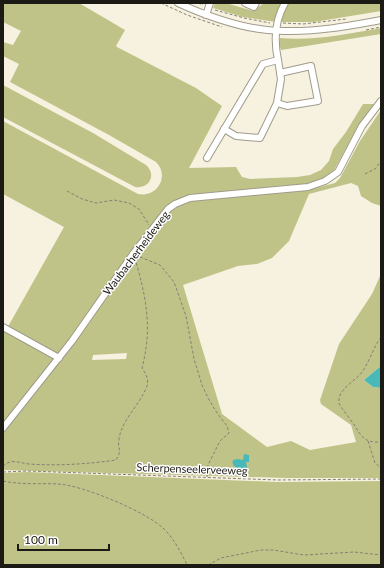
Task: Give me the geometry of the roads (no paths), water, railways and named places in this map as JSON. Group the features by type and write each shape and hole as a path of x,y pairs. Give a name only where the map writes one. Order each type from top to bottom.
{"street":[{"path":"178,3 206,15 276,34 340,27 381,20"},
{"path":"245,3 254,7 256,3"},
{"path":"224,129 236,136 260,138 277,103 281,79 276,50 276,34 280,13 285,3"},
{"path":"206,15 209,5"},
{"path":"207,158 263,64 278,60"},
{"path":"277,103 287,106 318,101 311,66 280,72"},
{"name":"Waubacherheideweg","path":"3,428 60,358 133,254 168,209 175,204 190,198 308,187 329,180 338,172 362,126 381,100"},
{"path":"3,327 60,358"}],"water":[{"path":"381,366 381,388 373,387 364,380"},
{"path":"244,454 249,455 249,462 246,462 247,468 241,472 233,464 233,460 243,460"}]}
